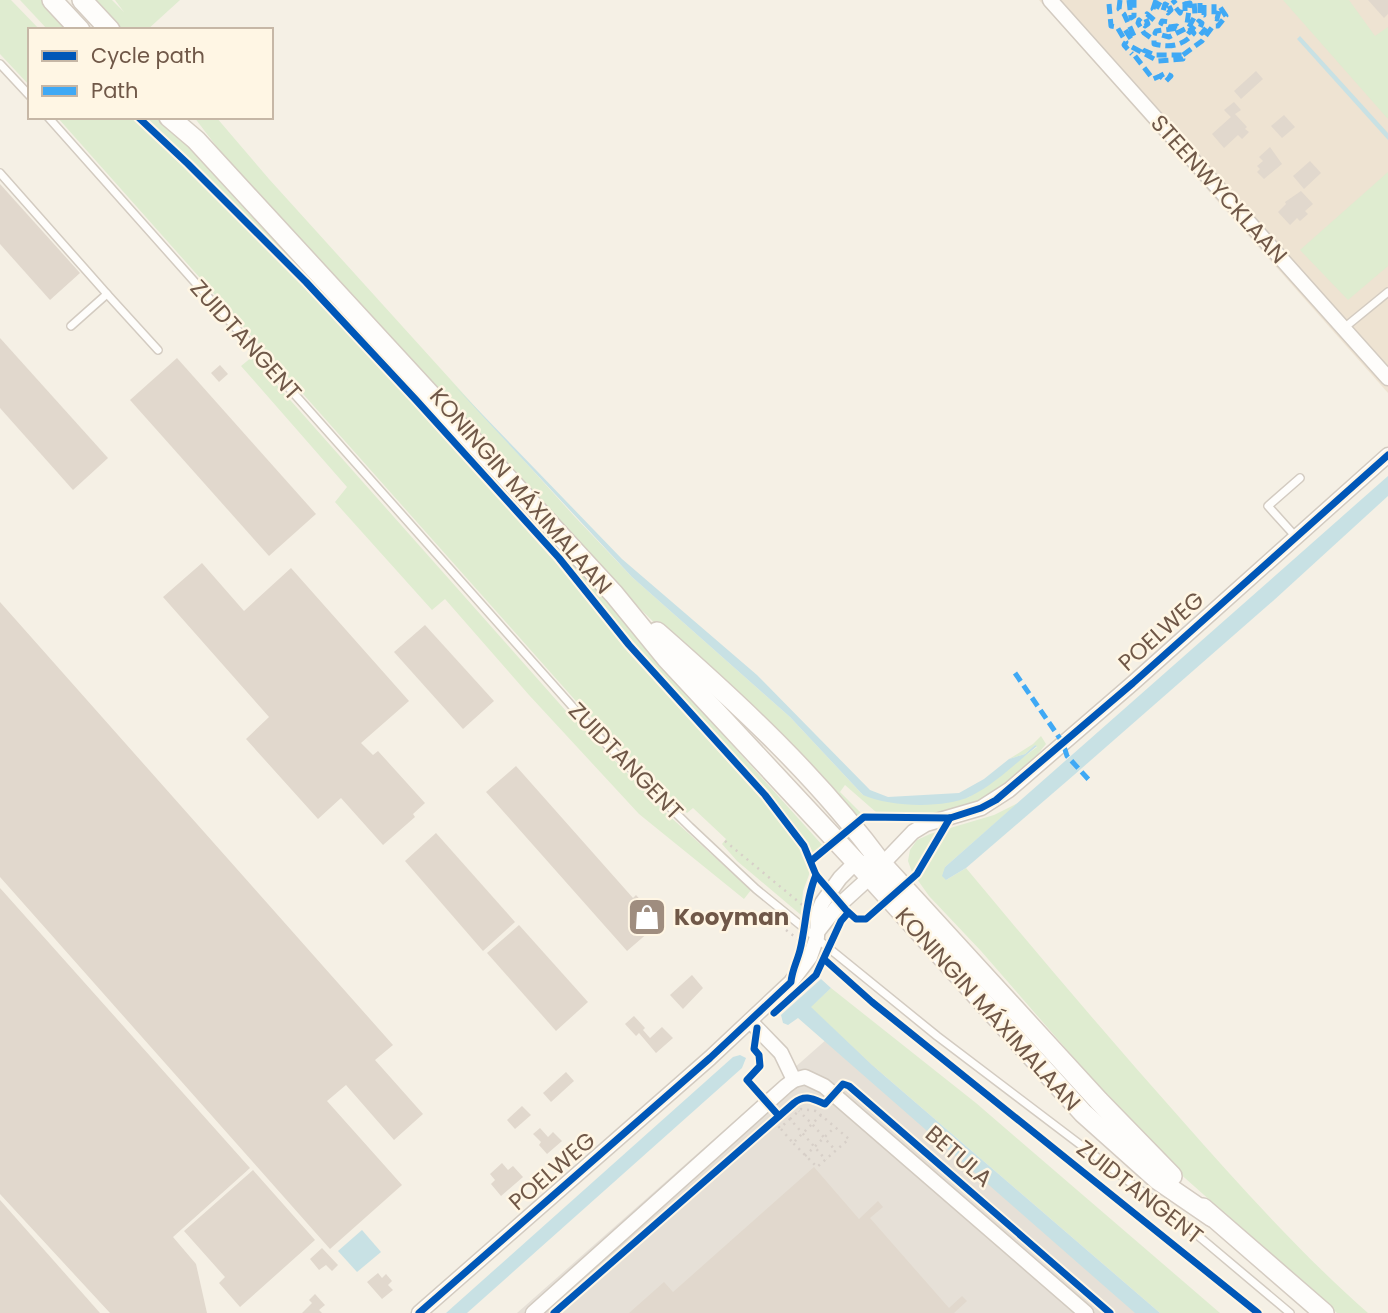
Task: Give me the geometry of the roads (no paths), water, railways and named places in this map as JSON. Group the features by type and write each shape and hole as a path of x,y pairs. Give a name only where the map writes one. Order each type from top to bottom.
{"main road":[{"path":"52,0 78,28"},
{"path":"82,0 108,28"},
{"name":"KONINGIN MÁXIMALAAN","path":"171,119 196,140 614,594 667,659 856,862 876,871"},
{"name":"KONINGIN MÁXIMALAAN","path":"182,119 196,140"},
{"name":"KONINGIN MÁXIMALAAN","path":"614,594 786,751 853,825 876,871 1083,1113 1158,1180 1212,1217 1324,1313"}],"street":[{"name":"STEENWYCKLAAN","path":"1050,0 1388,378"},
{"name":"POELWEG","path":"813,931 913,832 926,824 981,808 1009,790 1388,455"},
{"name":"POELWEG","path":"419,1313 750,1021 801,971 810,957 813,931 822,903 840,878 856,862"},
{"path":"533,1313 794,1080 781,1053 750,1021"},
{"name":"BETULA","path":"794,1080 805,1077 824,1086 1086,1313"}],"lane":[{"path":"0,64 28,94"},
{"name":"ZUIDTANGENT","path":"50,119 603,741 690,827 756,889 813,931 937,1036 1177,1218 1290,1313"},
{"path":"0,173 158,350"},
{"path":"1344,328 1388,292"},
{"path":"71,326 107,294"},
{"path":"1296,537 1268,506 1300,478"}],"water":[{"path":"1300,36 1388,133 1388,140 1297,39"},
{"path":"451,382 622,559 757,675 870,790 888,797 959,793 984,779 1009,759 1025,754 1037,746 988,786 960,800 917,805 887,802 863,795 790,717 632,577"},
{"path":"1388,476 1388,496 1273,601 966,868 946,880 942,876 945,867"},
{"path":"821,979 831,988 811,1007 872,1065 1160,1313 1135,1313 798,1018 788,1025 783,1023 781,1015"},
{"path":"740,1055 746,1058 742,1068 467,1313 446,1313 733,1057"},
{"path":"362,1230 381,1252 357,1272 338,1251"}],"place":[{"name":"Kooyman","path":"647,917"}]}
